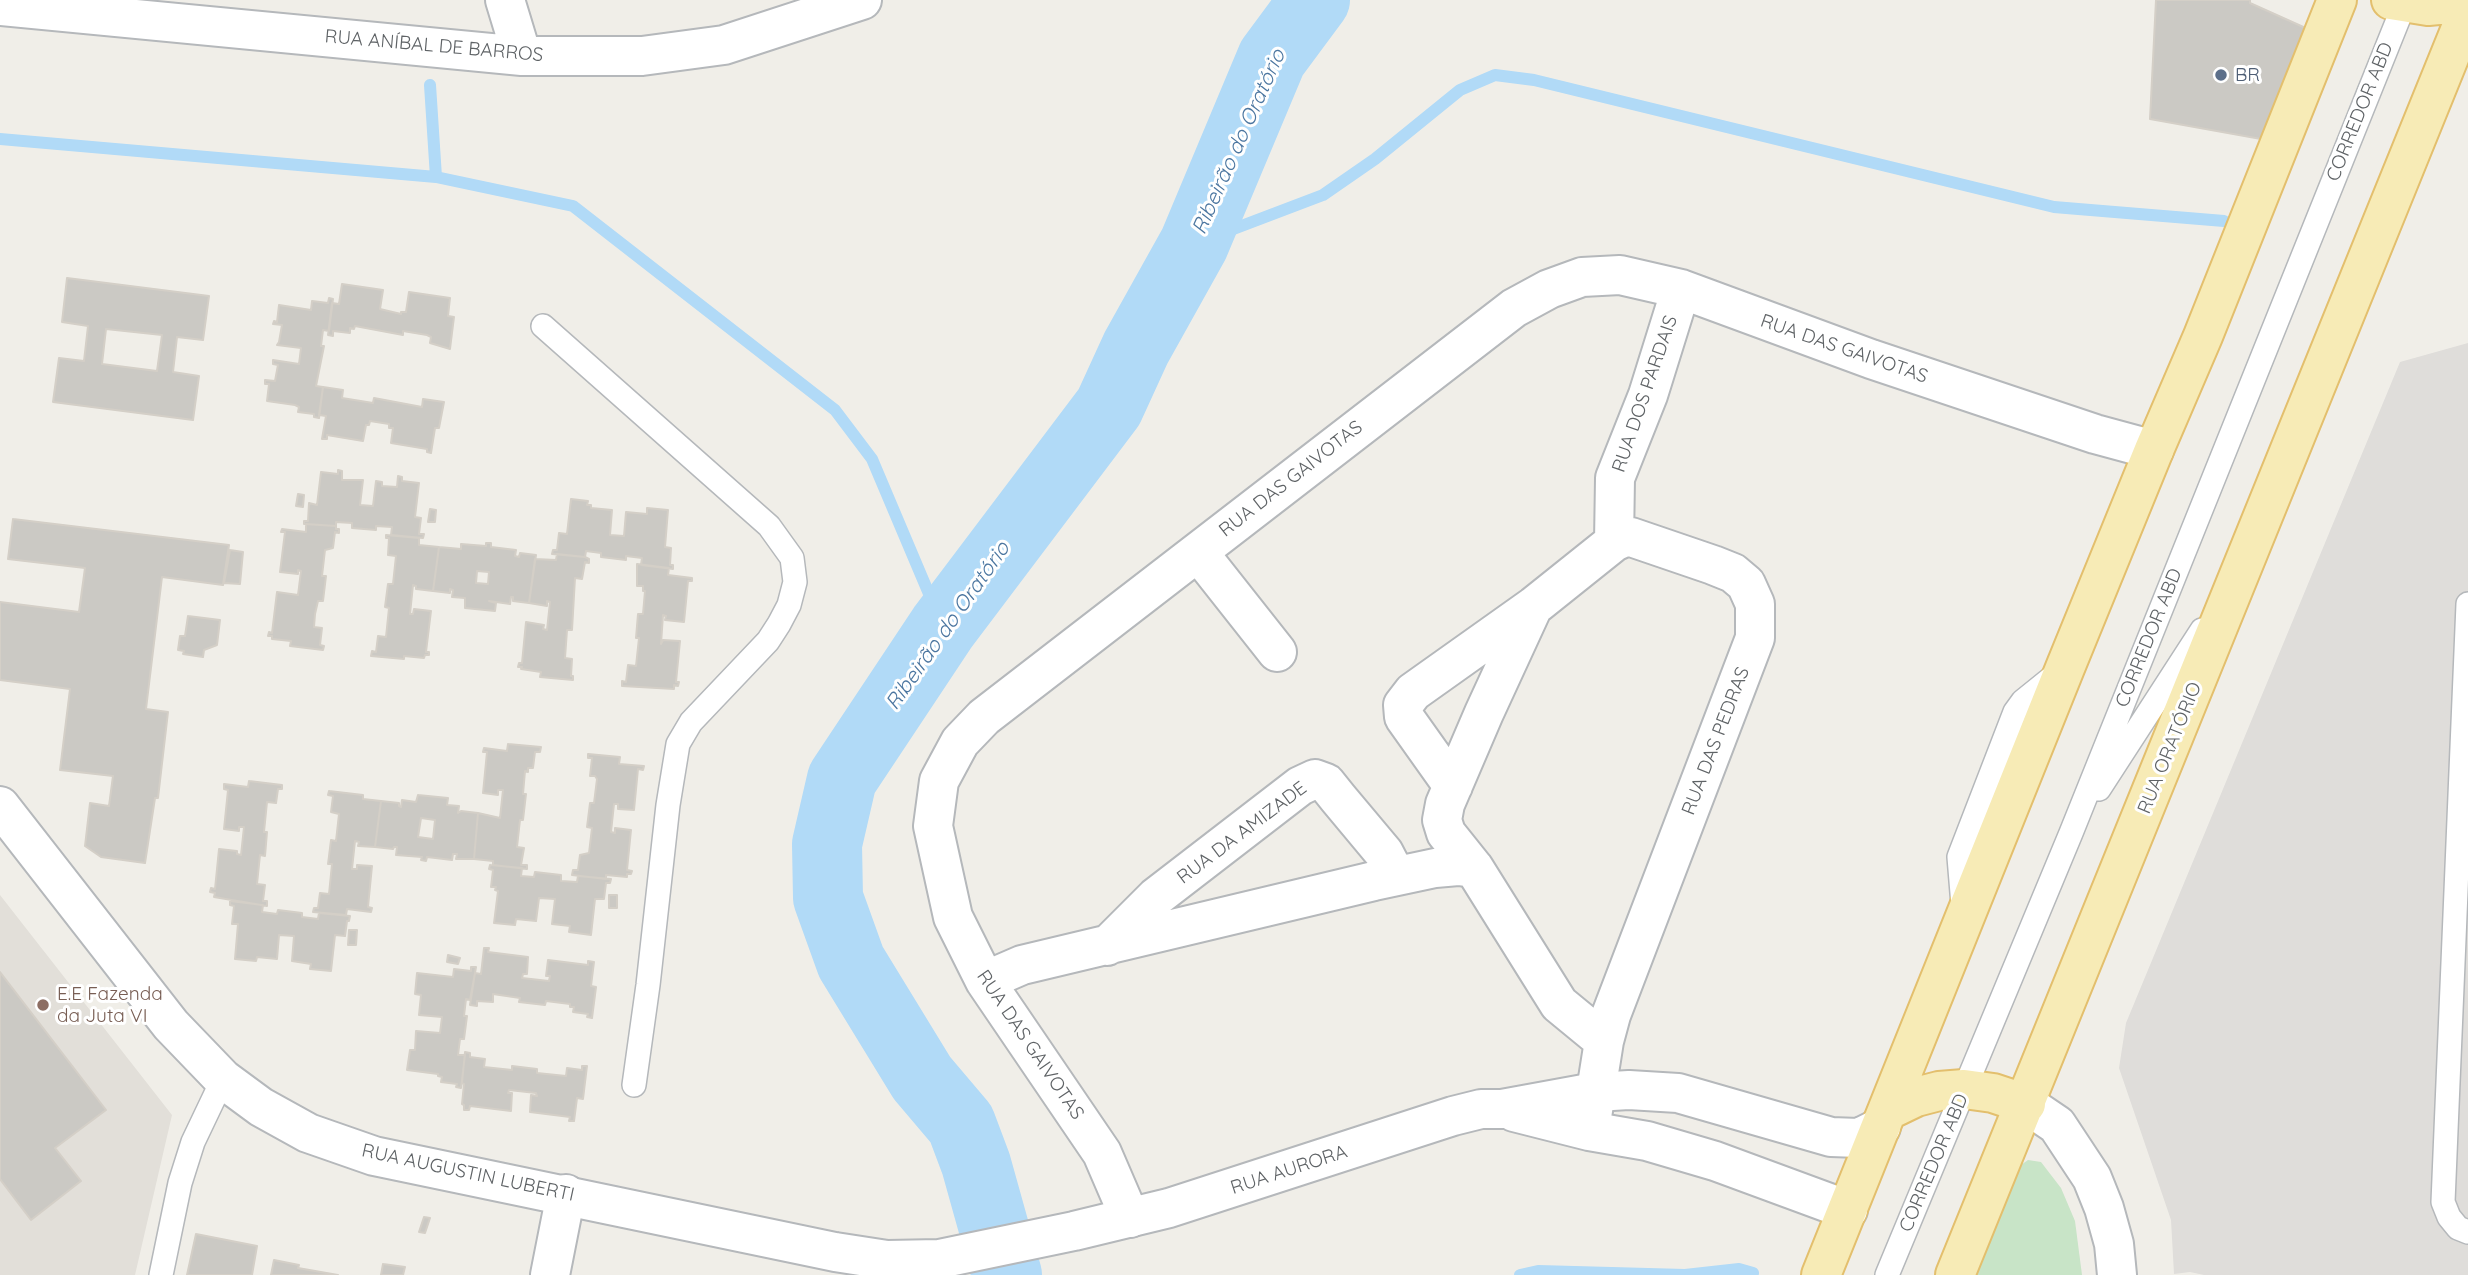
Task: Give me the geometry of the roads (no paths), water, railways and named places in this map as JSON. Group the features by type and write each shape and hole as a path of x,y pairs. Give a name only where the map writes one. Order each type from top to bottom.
{"main road":[{"path":"1821,1275 2064,668 2203,336 2337,0"},
{"path":"2400,1 2428,6 2449,4 2458,0"},
{"name":"RUA ORATÓRIO","path":"1955,1275 2468,10"},
{"path":"1884,1119 1916,1097 1939,1091 1964,1089 1993,1093 2026,1104"}],"street":[{"path":"505,0 522,56"},
{"name":"RUA ANÍBAL DE BARROS","path":"0,6 522,56 642,56 724,45 862,0"},
{"name":"RUA DAS GAIVOTAS","path":"1130,1218 1102,1153 985,981 953,918 933,826 939,781 960,742 984,717 1514,308 1549,289 1582,277 1620,275 1681,289 1871,359 2095,434 2154,450"},
{"name":"RUA DOS PARDAIS","path":"1614,542 1615,478 1648,395 1681,289"},
{"name":"RUA DAS PEDRAS","path":"1589,1131 1611,1015 1755,638 1755,604 1746,584 1733,573 1631,537 1614,542"},
{"path":"1453,786 1404,717 1404,705 1413,692 1534,606 1614,542"},
{"path":"1198,552 1277,652"},
{"path":"1534,606 1515,642 1445,804 1441,820 1446,833 1474,868 1559,1004 1604,1041"},
{"name":"RUA DA AMIZADE","path":"1107,946 1156,897 1300,786 1315,779 1326,783 1338,797 1384,853 1396,876"},
{"name":"RUA AUGUSTIN LUBERTI","path":"0,806 171,1025 223,1079 261,1107 308,1133 374,1156 566,1194 835,1252 889,1267 1074,1231"},
{"path":"985,981 1022,965 1396,876 1435,868 1474,868"},
{"name":"RUA AURORA","path":"1074,1231 1170,1208 1453,1116 1595,1092 1629,1090 1678,1094 1715,1102 1831,1137 1859,1138 1884,1119"},
{"path":"2026,1104 2057,1125 2092,1178 2111,1232 2117,1275"},
{"name":"RUA AURORA","path":"1502,1108 1589,1131 1647,1141 1715,1161 1847,1210"},
{"path":"550,1275 566,1194"}],"lane":[{"name":"CORREDOR ABD","path":"1887,1275 2071,833 2400,1"},
{"path":"543,326 769,526 792,558 795,582 789,605 768,641 691,722 678,744 668,805 634,1085"},
{"path":"2071,833 2243,568"},
{"path":"2468,604 2459,1029 2443,1202 2449,1217 2458,1228 2468,1232"},
{"path":"161,1275 180,1183 193,1142 223,1079"}],"waterway":[{"name":"Ribeirão do Oratório","path":"1007,1275 976,1164 961,1124 922,1078 851,962 828,898 827,844 842,779 943,627 1109,407 1136,348 1194,244 1272,58 1315,0"},
{"path":"1194,244 1323,195 1375,159 1460,90 1495,75 1534,80 2054,207 2224,221"},
{"path":"430,85 436,177"},
{"path":"0,139 436,177 573,206 835,410 872,459 943,627"},
{"path":"1520,1275 1538,1271 1685,1275 1739,1269 1753,1273"}],"place":[{"name":"BR","path":"2221,75"},
{"name":"E.E Fazenda da Juta VI","path":"43,1005"}]}
